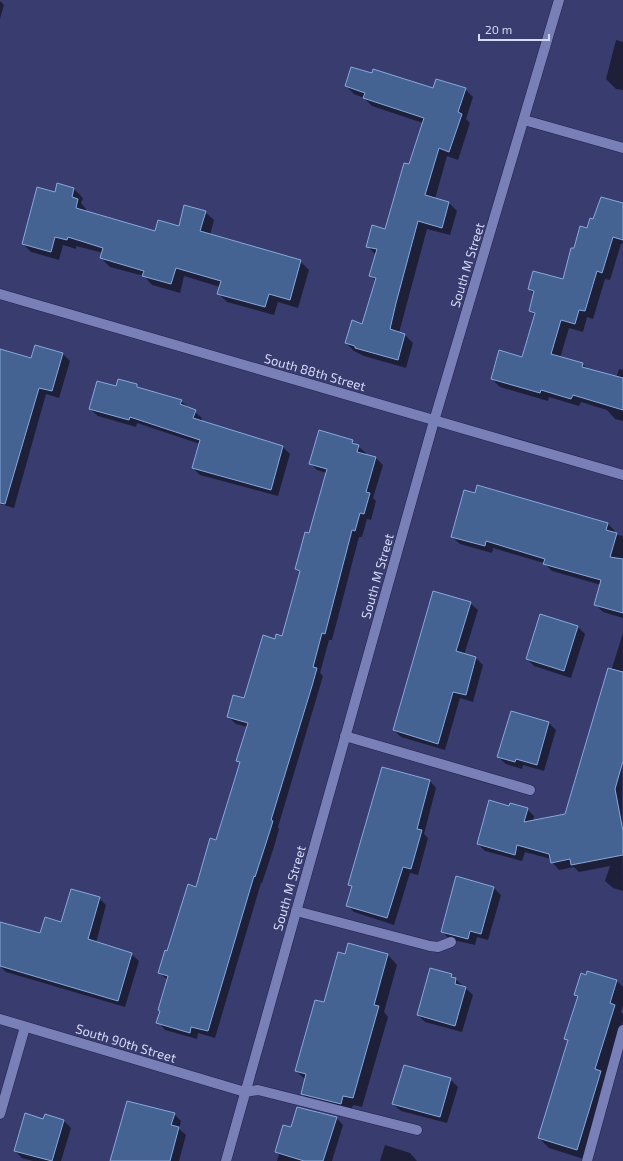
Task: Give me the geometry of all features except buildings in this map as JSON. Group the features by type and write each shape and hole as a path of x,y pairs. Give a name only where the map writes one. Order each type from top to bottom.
{"street":[{"name":"South M Street","path":"226,1161 434,420 559,0"},
{"path":"524,120 623,148"},
{"name":"South 88th Street","path":"0,294 623,475"},
{"path":"345,736 530,790"},
{"path":"296,911 438,948 451,942"},
{"name":"South 90th Street","path":"0,1019 245,1092 258,1090 418,1130"},
{"path":"0,1114 25,1027"},
{"path":"586,1161 623,1030"}]}
